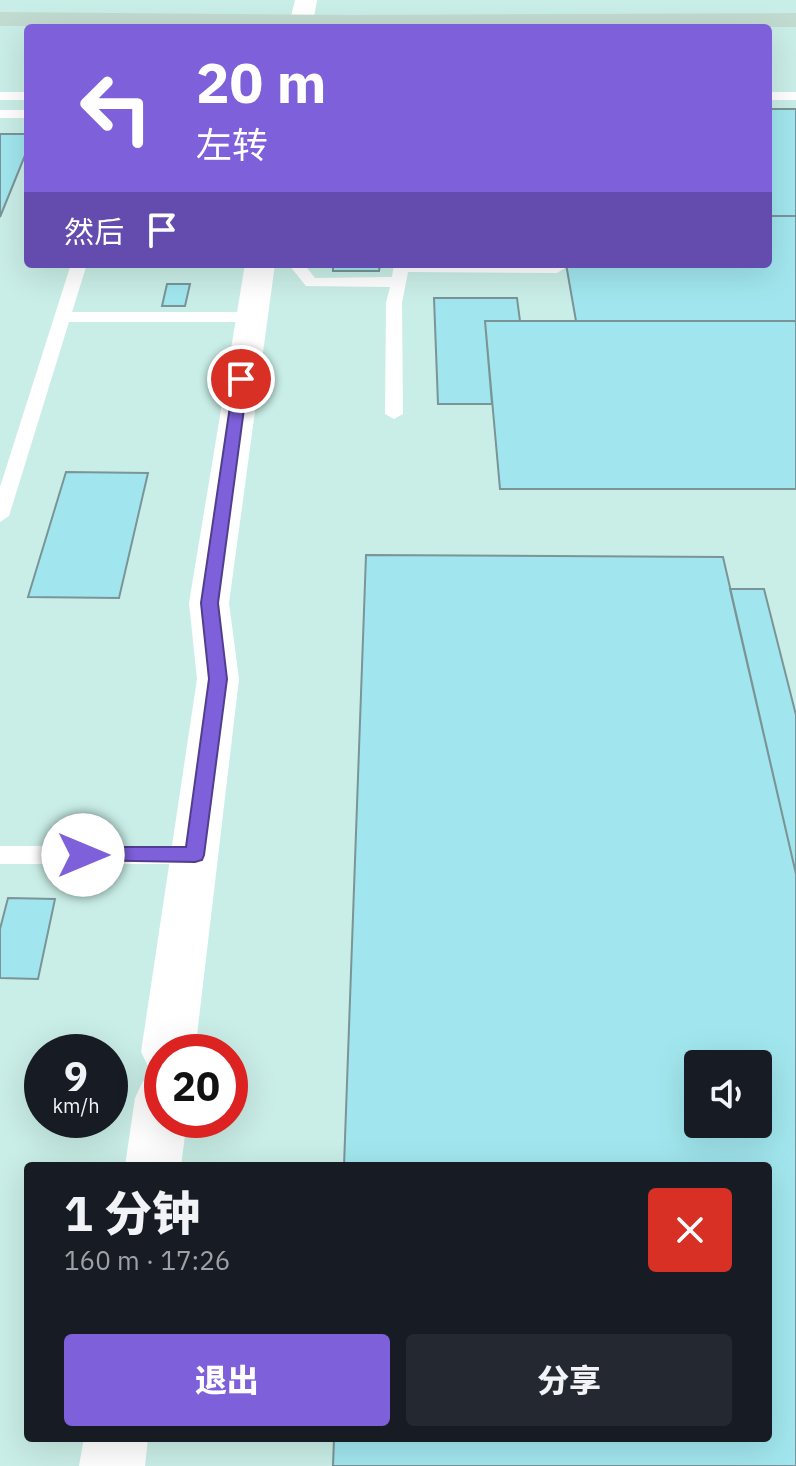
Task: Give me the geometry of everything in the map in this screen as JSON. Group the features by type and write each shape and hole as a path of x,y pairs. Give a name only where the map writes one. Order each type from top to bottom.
{"main road":[{"path":"0,19 302,16 796,20"},
{"path":"0,38 24,38"},
{"path":"772,41 796,41"}],"street":[{"path":"170,1034 218,679 209,603 250,317 277,268"},
{"path":"154,1162 157,1138"},
{"path":"112,1466 115,1442"}],"lane":[{"path":"0,96 24,96"},
{"path":"772,96 796,96"},
{"path":"0,114 24,114"},
{"path":"0,516 78,268"},
{"path":"284,268 311,283 401,271 557,268"},
{"path":"394,414 394,303 401,271"},
{"path":"63,317 250,317"},
{"path":"0,855 195,855"}],"shaded area":[{"path":"0,0 796,0 796,1466 0,1466"}],"building":[{"path":"772,109 796,109 796,216 772,216"},
{"path":"0,134 24,134 24,158 0,217"},
{"path":"772,216 796,216 796,321 576,321 567,268 772,268"},
{"path":"333,268 379,268 379,271 333,271"},
{"path":"167,284 190,284 185,306 162,306"},
{"path":"434,298 517,298 520,321 485,321 492,404 438,404"},
{"path":"485,321 796,321 796,489 500,489"},
{"path":"66,472 148,473 119,598 28,597"},
{"path":"366,555 723,557 796,874 796,1466 333,1466 334,1442 772,1442 772,1162 344,1162"},
{"path":"730,589 764,589 796,715 796,874"},
{"path":"8,898 55,899 38,979 0,978 0,929"}],"route":[{"path":"83,855 195,855 218,679 209,603 241,379"}]}
